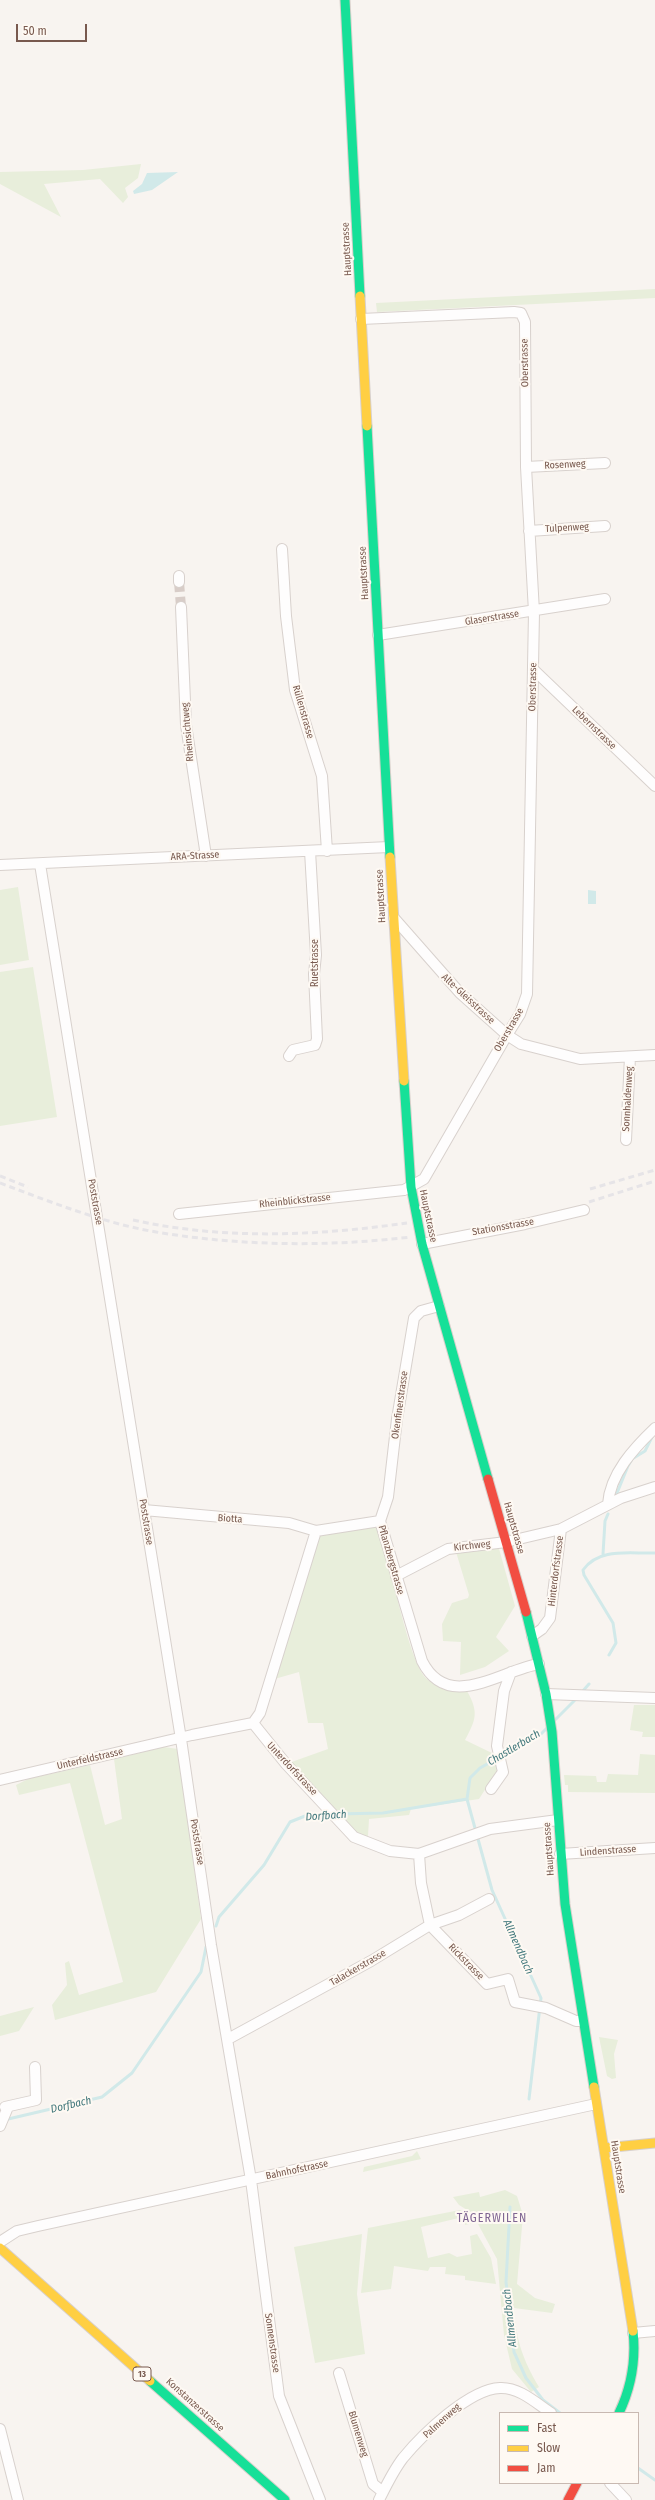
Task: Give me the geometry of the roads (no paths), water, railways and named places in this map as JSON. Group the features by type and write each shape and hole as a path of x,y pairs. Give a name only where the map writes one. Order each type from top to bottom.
{"street":[{"name":"Hauptstrasse","path":"346,0 389,847 411,1187 422,1244 532,1636 550,1715 565,1904 633,2333 634,2368 630,2386 620,2412"},
{"name":"Oberstrasse","path":"361,319 514,312 521,313 525,322 526,467 534,612 528,988 520,1014 424,1179 411,1187"},
{"name":"Rosenweg","path":"526,467 605,463"},
{"name":"Tulpenweg","path":"529,530 605,526"},
{"name":"Rüllenstrasse","path":"282,549 286,616 295,690 322,776 327,851"},
{"name":"Glaserstrasse","path":"378,635 534,612 605,599"},
{"name":"Rheinsichtweg","path":"181,607 186,726 206,856"},
{"name":"Lebernstrasse","path":"534,670 655,786"},
{"name":"ARA-Strasse","path":"0,865 389,847"},
{"name":"Ruetstrasse","path":"289,1056 293,1050 315,1045 317,1039 314,974 316,955 310,851"},
{"name":"Poststrasse","path":"40,864 181,1739 211,1945 251,2180"},
{"name":"Alte-Gleisstrasse","path":"394,918 443,977 508,1035 521,1044 534,1049 580,1059 655,1056"},
{"name":"Sonnhaldenweg","path":"626,1140 630,1057"},
{"name":"Rheinblickstrasse","path":"179,1214 404,1190 411,1187"},
{"name":"Stationsstrasse","path":"422,1244 525,1224 584,1210"},
{"name":"Okenfinerstrasse","path":"380,1521 388,1497 397,1419 414,1318 421,1311 439,1306"},
{"path":"608,1504 609,1495 622,1466 638,1444 655,1428"},
{"name":"Hinterdorfstrasse","path":"532,1636 542,1629 550,1618 560,1550 561,1529 621,1498 655,1487"},
{"name":"Biotta","path":"144,1510 191,1516 289,1523 316,1531"},
{"name":"Pflanzbergstrasse","path":"316,1531 380,1521 422,1661 432,1676 448,1684 470,1686 486,1683 523,1666 539,1664"},
{"name":"Kirchweg","path":"396,1576 442,1550 506,1542 561,1529"},
{"path":"181,1739 253,1723 260,1713 316,1531"},
{"path":"491,1789 503,1772 499,1756 504,1691 511,1672"},
{"path":"546,1694 575,1693 655,1698"},
{"name":"Unterdorfstrasse","path":"253,1723 286,1764 354,1837 390,1851 419,1854 478,1834 509,1826 558,1820"},
{"name":"Unterfeldstrasse","path":"0,1780 181,1739"},
{"name":"Lindenstrasse","path":"560,1854 655,1848"},
{"path":"419,1854 421,1883 430,1925"},
{"name":"Talackerstrasse","path":"228,2039 371,1961 430,1925 459,1915 489,1899"},
{"name":"Rickstrasse","path":"430,1925 487,1984 508,1979 515,2002 546,2008 576,2021 583,2021"},
{"path":"4,2116 36,2100 34,2067"},
{"name":"Bahnhofstrasse","path":"0,2242 17,2231 596,2104"},
{"path":"604,2148 655,2143"},
{"name":"Sonnenstrasse","path":"251,2180 279,2396 320,2500"},
{"name":"Konstanzerstrasse","path":"0,2248 285,2500"},
{"path":"633,2333 655,2331"},
{"name":"Blumenweg","path":"339,2373 373,2484 381,2496"},
{"name":"Palmenweg","path":"381,2496 411,2450 462,2403 477,2395 499,2388 513,2390 549,2412"},
{"path":"0,2429 18,2500"},
{"path":"568,2500 576,2484"},
{"path":"611,2484 626,2500"}],"water":[{"path":"178,172 152,190 134,194 133,191 142,184 147,173"},
{"path":"588,890 596,891 596,904 588,904"}],"waterway":[{"path":"617,1493 632,1459 645,1451 652,1437"},
{"path":"603,1554 605,1521 608,1514"},
{"name":"Chastlerbach","path":"609,1655 616,1643 613,1623 584,1575 583,1570 597,1558 606,1555 616,1553 655,1553"},
{"name":"Chastlerbach","path":"582,1692 589,1684"},
{"name":"Chastlerbach","path":"554,1721 577,1698"},
{"name":"Allmendbach","path":"529,2099 541,1998 492,1890 467,1799 470,1778 480,1768 541,1734 547,1728"},
{"name":"Dorfbach","path":"336,1814 383,1813 467,1799"},
{"name":"Dorfbach","path":"216,1926 219,1917 264,1865 290,1822 305,1816 329,1815"},
{"name":"Dorfbach","path":"4,2120 102,2097 132,2073 201,1972 206,1947"},
{"name":"Allmendbach","path":"510,2207 506,2282 514,2352 526,2378 543,2400 559,2412"},
{"name":"Allmendbach","path":"639,2469 655,2480"}],"tunnel":[{"path":"179,582 181,607"}],"railway":[{"path":"590,1189 655,1170"},
{"path":"0,1176 28,1187"},
{"path":"589,1202 655,1181"},
{"path":"0,1183 97,1218 136,1228 188,1237 284,1244 315,1244 411,1237"},
{"path":"133,1220 201,1231 270,1234 338,1231 407,1223"}],"district":[{"name":"TÄGERWILEN","path":"492,2219"}]}
